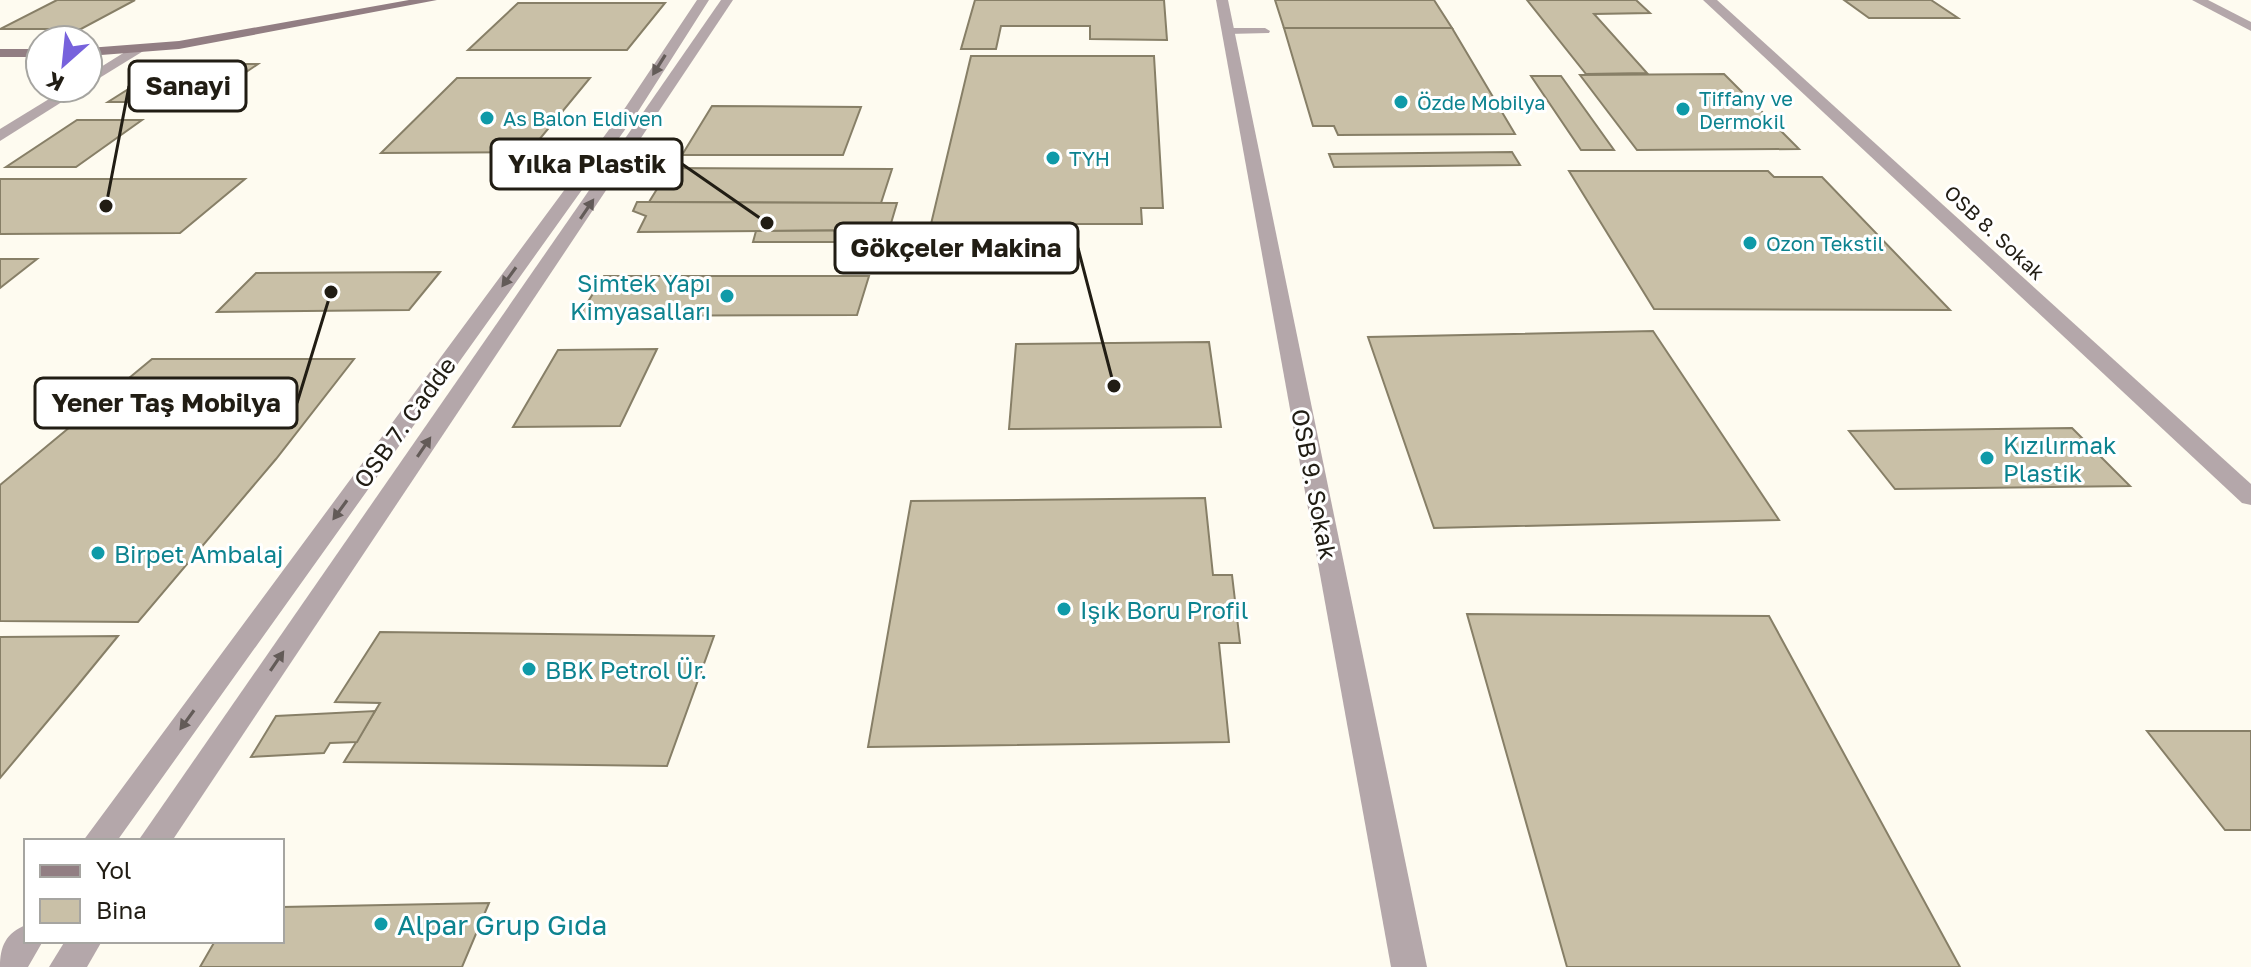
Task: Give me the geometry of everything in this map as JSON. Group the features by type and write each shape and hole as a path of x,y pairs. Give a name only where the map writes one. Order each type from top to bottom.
{"street":[{"path":"104,43 162,41 395,0"},
{"path":"104,51 138,50 431,0"},
{"name":"OSB 7. Cadde","path":"100,839 631,110 703,0"},
{"name":"OSB 7. Cadde","path":"155,839 727,0"},
{"name":"OSB 9. Sokak","path":"1222,0 1409,967"},
{"name":"OSB 8. Sokak","path":"1709,0 2251,497"},
{"path":"2198,0 2251,27"},
{"path":"0,44 24,44"},
{"path":"104,71 138,50"},
{"path":"0,53 24,53"},
{"path":"0,136 51,104"},
{"path":"7,967 25,943"},
{"path":"67,967 84,943"}],"lane":[{"path":"1228,31 1265,31"}],"building":[{"path":"57,0 135,0 90,24 24,24 24,29 0,29"},
{"path":"975,0 1164,0 1167,40 1090,39 1090,26 1001,26 996,49 961,49"},
{"path":"1275,0 1434,0 1452,28 1284,28"},
{"path":"1527,0 1636,0 1650,13 1594,14 1647,73 1586,74"},
{"path":"1844,0 1931,0 1958,18 1869,18"},
{"path":"518,3 665,3 627,50 468,50"},
{"name":"Özde Mobilya","path":"1284,28 1452,28 1515,134 1338,135 1334,126 1313,126"},
{"name":"TYH","path":"971,56 1154,56 1163,208 1141,208 1142,224 931,224"},
{"path":"168,64 258,64 202,102 108,102"},
{"name":"Tiffany ve Dermokil","path":"1724,74 1799,149 1637,150 1580,75"},
{"path":"1531,76 1561,76 1614,150 1581,150"},
{"name":"As Balon Eldiven","path":"457,78 590,78 529,152 381,153"},
{"path":"712,106 861,107 843,155 682,155"},
{"path":"77,120 142,120 76,167 6,167"},
{"path":"1512,152 1520,165 1334,167 1329,154"},
{"path":"670,168 892,169 881,203 649,202"},
{"name":"Ozon Tekstil","path":"1569,171 1768,171 1774,177 1822,177 1950,310 1654,309"},
{"path":"0,179 245,179 180,233 0,234"},
{"path":"637,202 897,203 889,230 638,232 646,216 633,211"},
{"path":"913,230 910,242 753,242 756,231"},
{"path":"0,259 37,259 0,288"},
{"path":"440,272 409,310 217,312 256,273"},
{"name":"Simtek Yapı Kimyasalları","path":"604,276 869,276 857,315 579,316"},
{"path":"1653,331 1779,520 1434,528 1368,337"},
{"path":"1209,342 1221,427 1009,429 1016,344"},
{"path":"657,349 620,426 513,427 558,350"},
{"name":"Birpet Ambalaj","path":"152,359 354,359 276,459 138,622 0,621 0,485"},
{"name":"Kızılırmak Plastik","path":"2072,428 2130,486 1895,489 1849,431"},
{"name":"Işık Boru Profil","path":"1205,498 1213,575 1232,575 1240,643 1219,643 1229,742 868,747 911,501"},
{"path":"1467,614 1769,616 1960,967 1567,967"},
{"name":"BBK Petrol Ür.","path":"380,632 714,636 667,766 344,762 380,703 335,702"},
{"path":"118,636 77,686 0,778 0,637"},
{"path":"375,711 357,742 330,743 324,753 251,757 276,716"},
{"path":"2147,731 2251,731 2251,830 2225,830"},
{"name":"Alpar Grup Gıda","path":"489,903 462,967 200,967 214,943 284,943 284,907"}],"place":[{"name":"Özde Mobilya","path":"1401,102"},
{"name":"Tiffany ve Dermokil","path":"1683,109"},
{"name":"As Balon Eldiven","path":"487,118"},
{"name":"TYH","path":"1053,158"},
{"name":"Sanayi","path":"106,206"},
{"name":"Yılka Plastik","path":"767,223"},
{"name":"Ozon Tekstil","path":"1750,243"},
{"name":"Yener Taş Mobilya","path":"331,292"},
{"name":"Simtek Yapı Kimyasalları","path":"727,296"},
{"name":"Gökçeler Makina","path":"1114,386"},
{"name":"Kızılırmak Plastik","path":"1987,458"},
{"name":"Birpet Ambalaj","path":"98,553"},
{"name":"Işık Boru Profil","path":"1064,609"},
{"name":"BBK Petrol Ür.","path":"529,669"},
{"name":"Alpar Grup Gıda","path":"381,924"}]}
